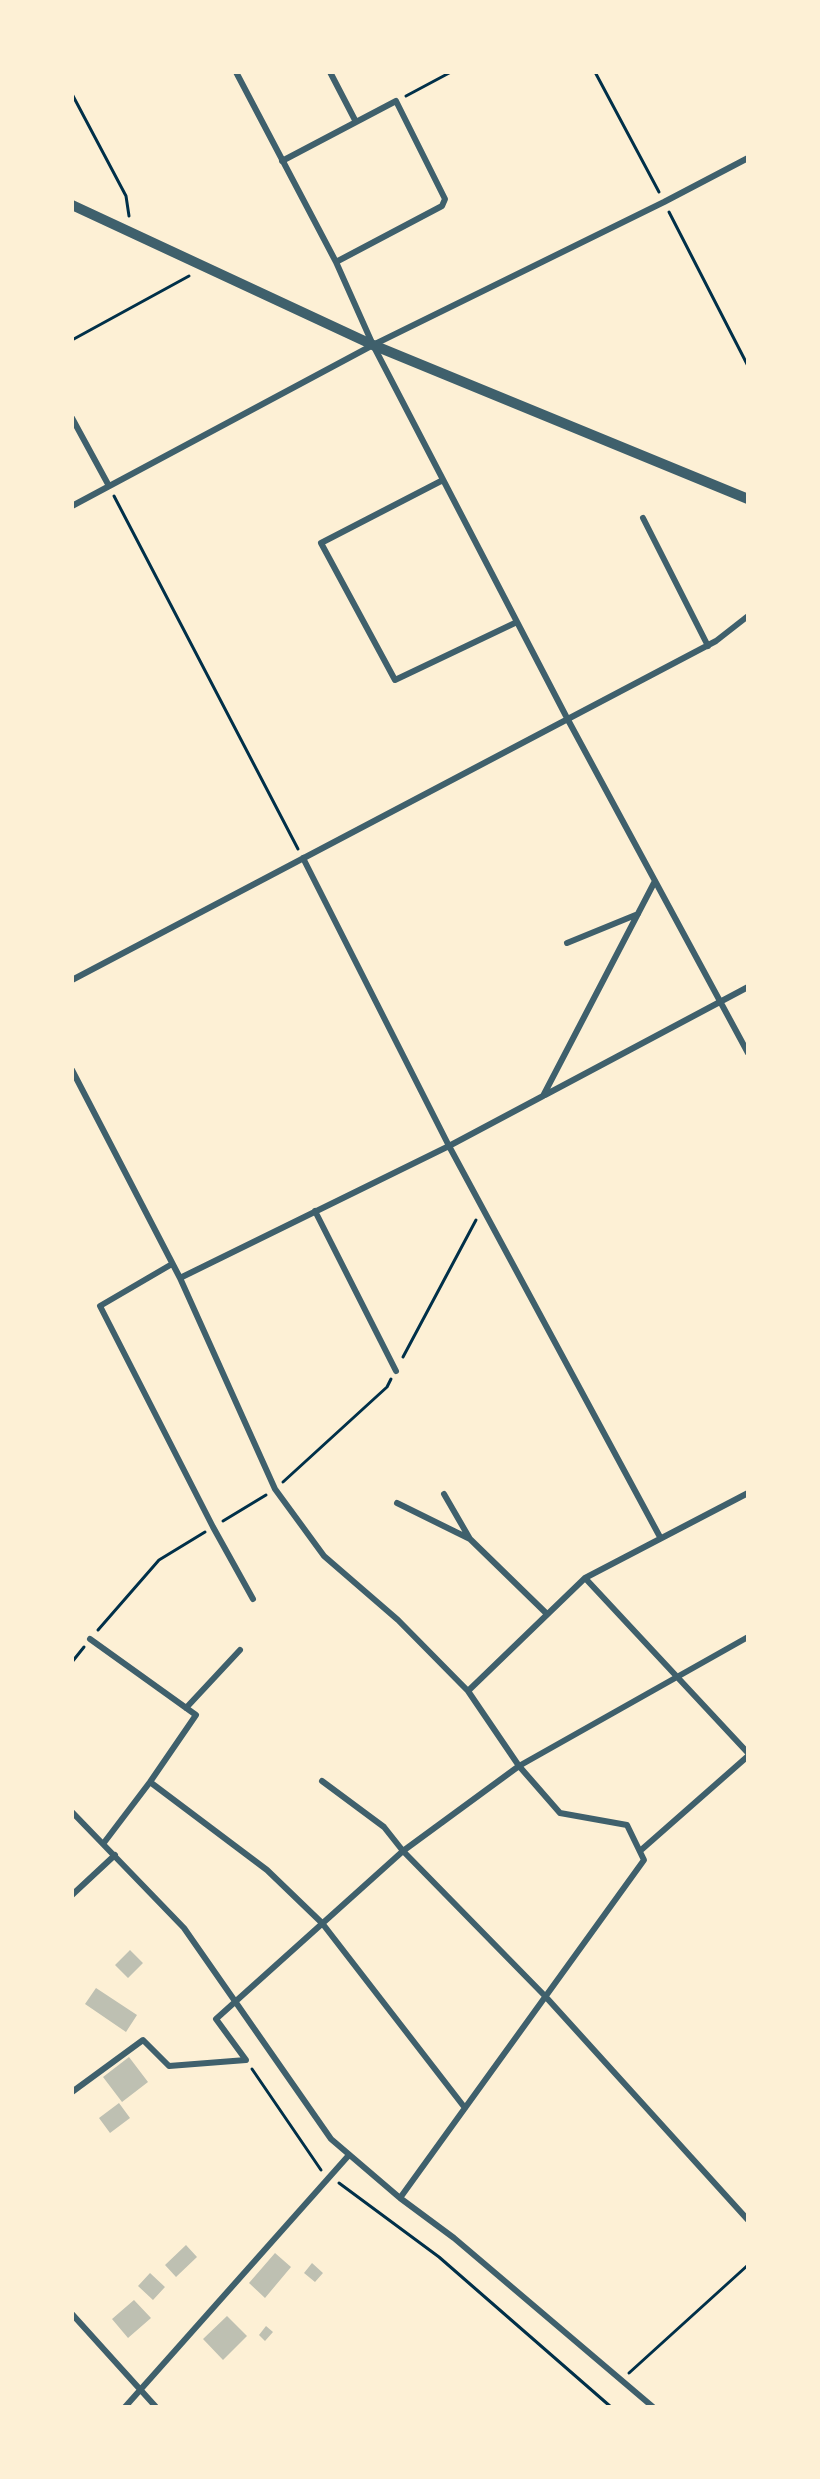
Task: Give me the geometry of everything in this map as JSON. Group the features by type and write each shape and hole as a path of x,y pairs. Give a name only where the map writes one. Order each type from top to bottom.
{"street":[{"path":"236,72 336,262 373,345 567,718 748,1053"},
{"path":"330,72 356,122"},
{"path":"282,161 396,101 445,199 442,206 336,262"},
{"path":"72,506 373,345 664,202 748,158"},
{"path":"72,205 373,345 748,499"},
{"path":"72,418 109,486"},
{"path":"443,480 321,543 395,680 517,622"},
{"path":"643,518 708,646"},
{"path":"72,980 567,718 708,646 748,616"},
{"path":"303,858 449,1146 660,1537"},
{"path":"543,1096 655,881"},
{"path":"567,943 638,914"},
{"path":"180,1278 449,1146 748,987"},
{"path":"72,1070 180,1278 275,1489 324,1556 398,1620 468,1690 519,1766 560,1813 627,1825 644,1860 400,2198"},
{"path":"315,1211 396,1371"},
{"path":"172,1264 100,1306 213,1527 253,1599"},
{"path":"468,1690 585,1578 748,1493"},
{"path":"444,1494 470,1539 547,1614"},
{"path":"397,1503 470,1539"},
{"path":"585,1578 748,1754 640,1851"},
{"path":"246,2060 216,2019 234,2000 403,1851 519,1766 748,1637"},
{"path":"90,1639 196,1715 150,1782 103,1844"},
{"path":"186,1708 240,1650"},
{"path":"322,1781 384,1827 403,1851 545,1996 748,2220"},
{"path":"150,1782 267,1870 322,1923 465,2108"},
{"path":"72,1812 184,1928 331,2139 400,2198 454,2238 653,2407"},
{"path":"72,1895 115,1855"},
{"path":"72,2092 143,2040 168,2066 246,2060"},
{"path":"125,2407 349,2155"},
{"path":"72,2314 156,2407"}],"path":[{"path":"396,101 451,72"},
{"path":"595,72 748,366"},
{"path":"72,94 126,196 130,212 127,229"},
{"path":"72,340 189,276 197,262"},
{"path":"109,486 303,858"},
{"path":"72,1662 159,1560 275,1489"},
{"path":"246,2060 320,2169 439,2257 611,2407"},
{"path":"621,2380 748,2265"}],"building":[{"path":"130,1950 143,1963 128,1978 115,1965"},
{"path":"96,1988 137,2015 126,2032 85,2004"},
{"path":"129,2057 148,2082 122,2102 103,2077"},
{"path":"119,2103 130,2118 110,2133 99,2118"},
{"path":"186,2245 197,2257 176,2277 165,2265"},
{"path":"275,2253 291,2267 265,2298 249,2283"},
{"path":"312,2263 323,2273 315,2282 304,2273"},
{"path":"150,2273 165,2287 153,2300 138,2286"},
{"path":"134,2300 151,2318 128,2338 112,2319"},
{"path":"227,2316 247,2336 223,2360 203,2339"},
{"path":"266,2326 273,2332 265,2341 259,2335"}]}
